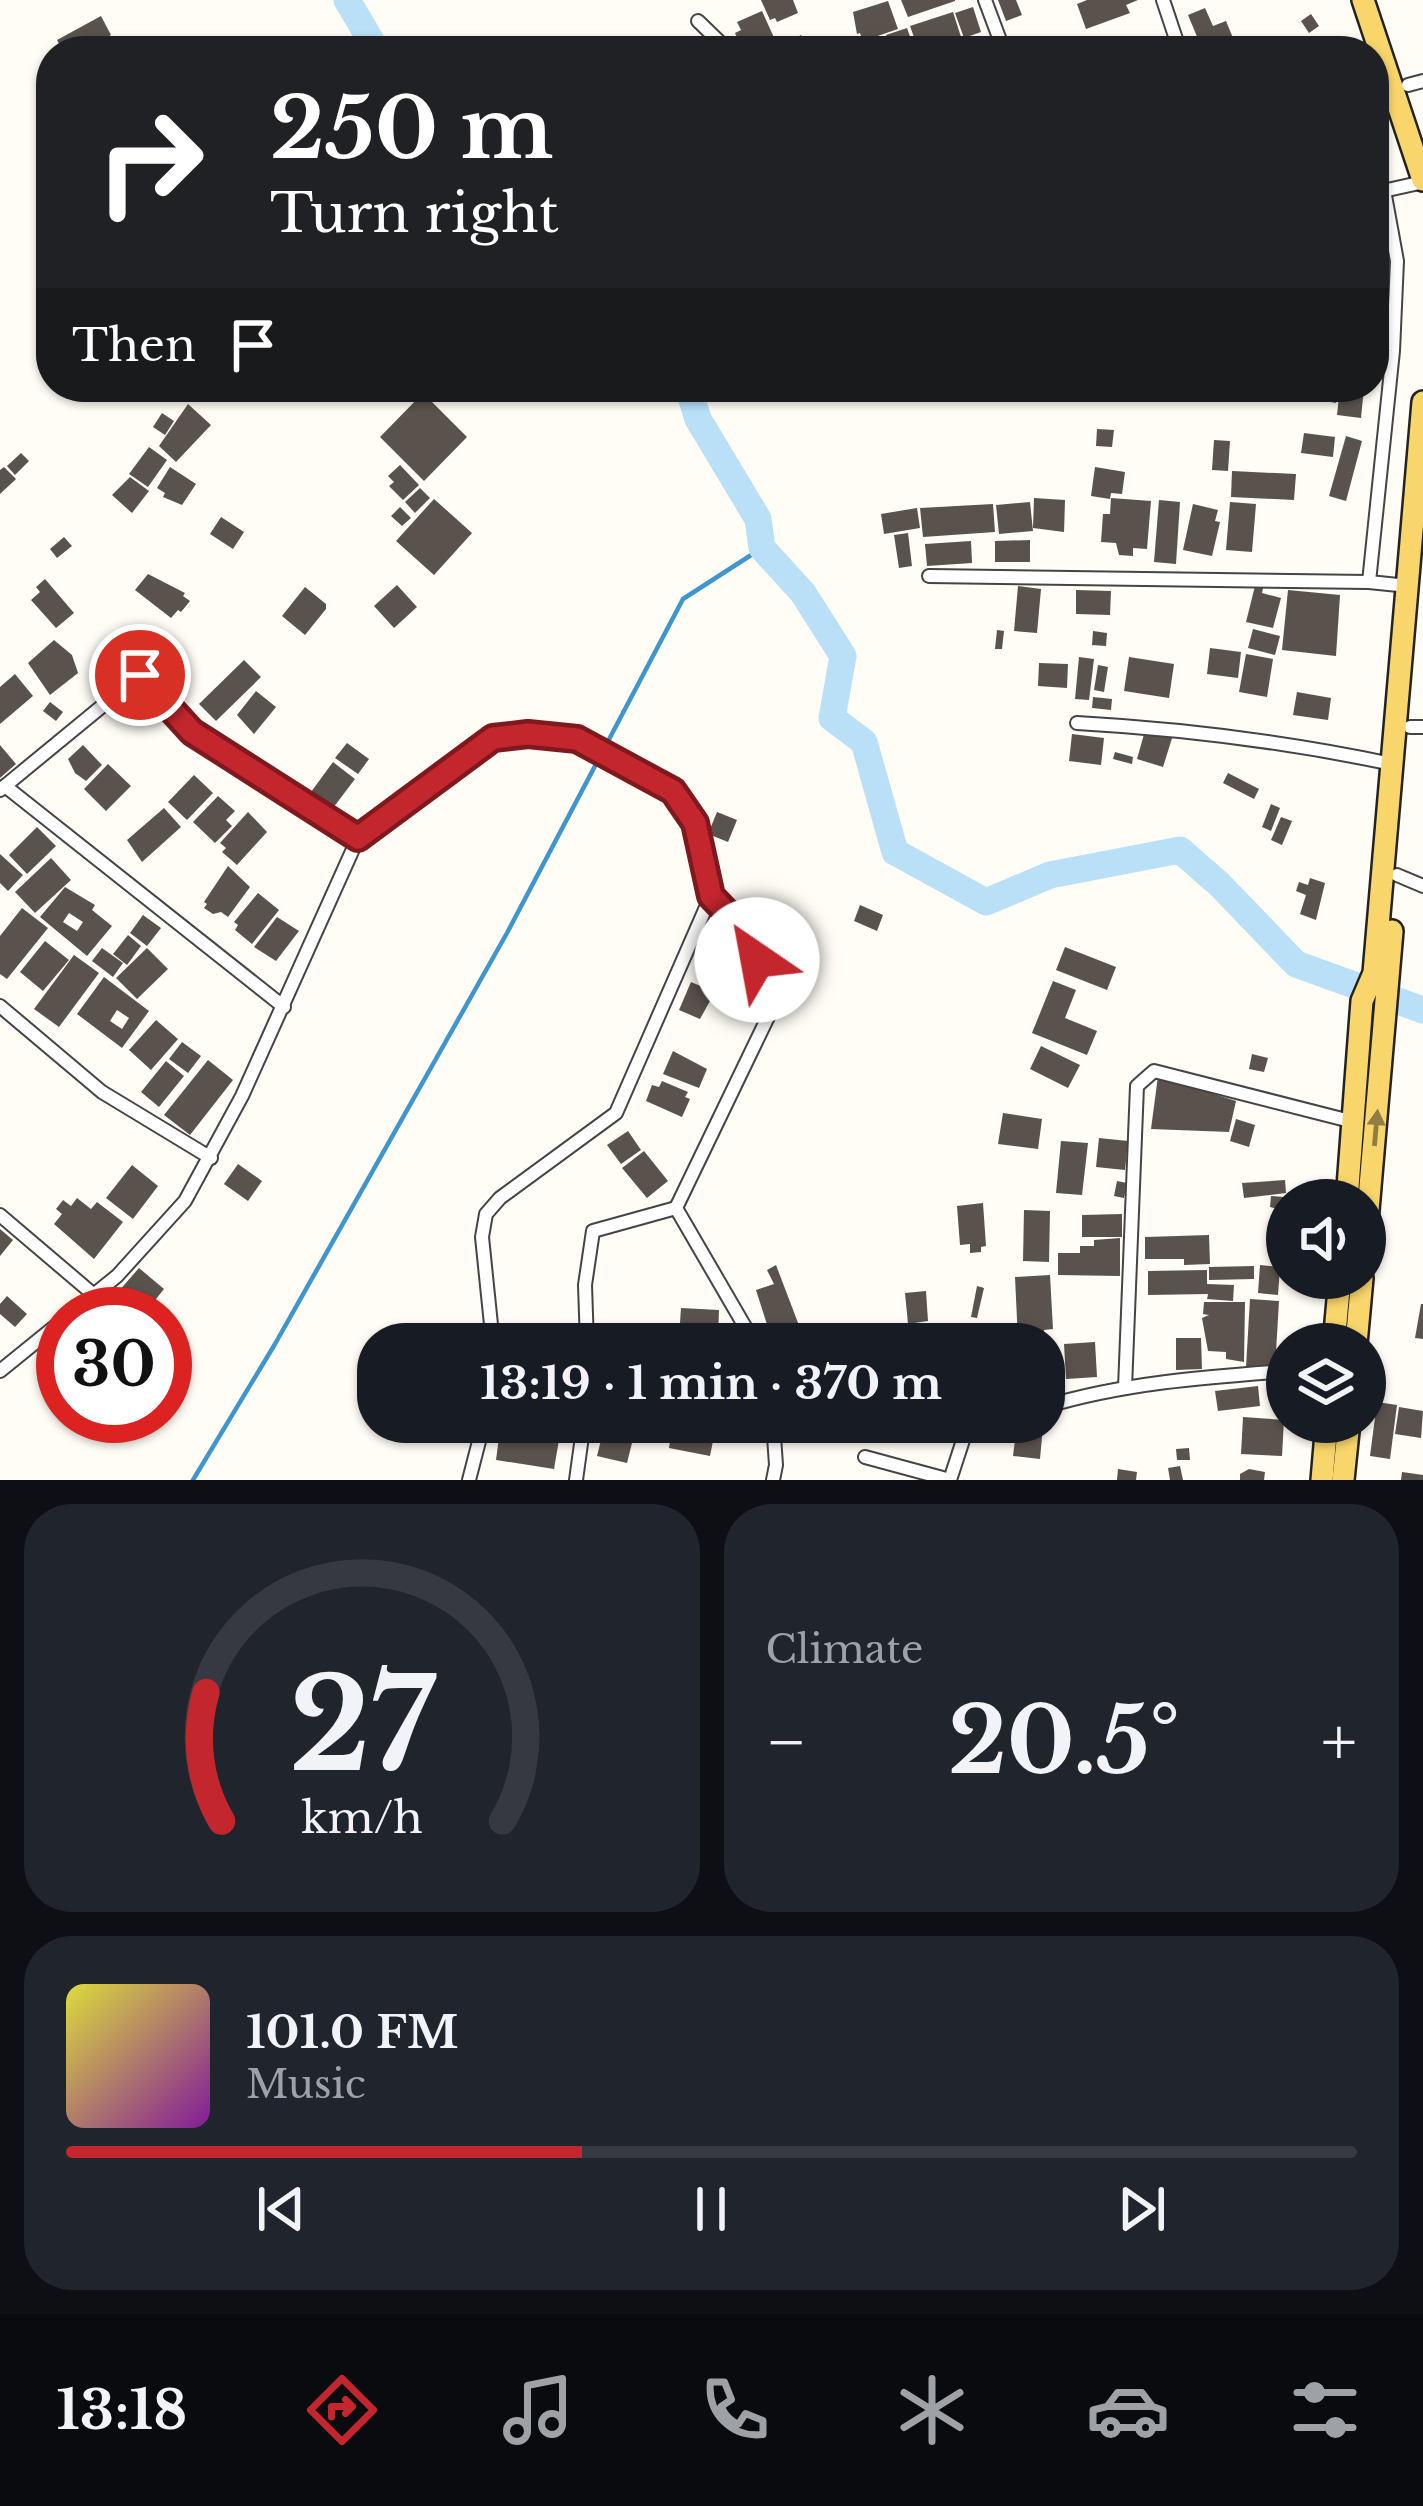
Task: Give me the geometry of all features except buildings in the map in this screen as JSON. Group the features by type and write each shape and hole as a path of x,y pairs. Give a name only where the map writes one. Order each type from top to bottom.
{"main road":[{"path":"1364,0 1376,36"},
{"path":"1377,0 1415,83 1423,139"},
{"path":"1389,77 1423,181"},
{"path":"1349,1179 1362,1001 1374,974 1423,402"},
{"path":"1371,1179 1396,875 1416,727 1423,560"},
{"path":"1322,1480 1326,1443"},
{"path":"1343,1480 1347,1443"}],"street":[{"path":"986,0 999,36"},
{"path":"1162,0 1175,36"},
{"path":"698,21 714,36"},
{"path":"1389,190 1423,181"},
{"path":"1389,233 1396,261 1389,391"},
{"path":"1370,582 1388,402"},
{"path":"928,576 1408,586"},
{"path":"284,1007 3,788 140,675 192,732 358,838"},
{"path":"1078,723 1198,731 1393,764"},
{"path":"103,1287 185,1201 211,1158 358,838 493,738 528,734 577,739 673,791 695,823 711,896 751,938 757,960 780,992 676,1208 593,1231 585,1285 586,1323"},
{"path":"1396,875 1423,886"},
{"path":"491,1323 482,1237 486,1214 500,1198 616,1113 711,896"},
{"path":"0,1006 102,1092 211,1158"},
{"path":"1125,1388 1137,1086 1154,1071 1354,1123"},
{"path":"676,1208 743,1323"},
{"path":"0,1215 86,1287"},
{"path":"0,1371 36,1342"},
{"path":"1065,1401 1210,1376 1266,1372"},
{"path":"469,1480 479,1443"},
{"path":"576,1480 581,1443"},
{"path":"772,1480 774,1443"},
{"path":"865,1457 950,1480 961,1443"}],"waterway":[{"path":"347,0 368,36"},
{"path":"693,402 698,419 758,519 762,548 803,593 843,656 832,718 864,742 895,852 986,902 1050,875 1180,850 1296,964 1423,1010"},
{"path":"193,1480 507,933 683,599 762,548"}],"route":[{"path":"140,675 192,732 358,838 493,738 528,734 577,739 673,791 695,823 711,896 751,938 757,960"}]}
